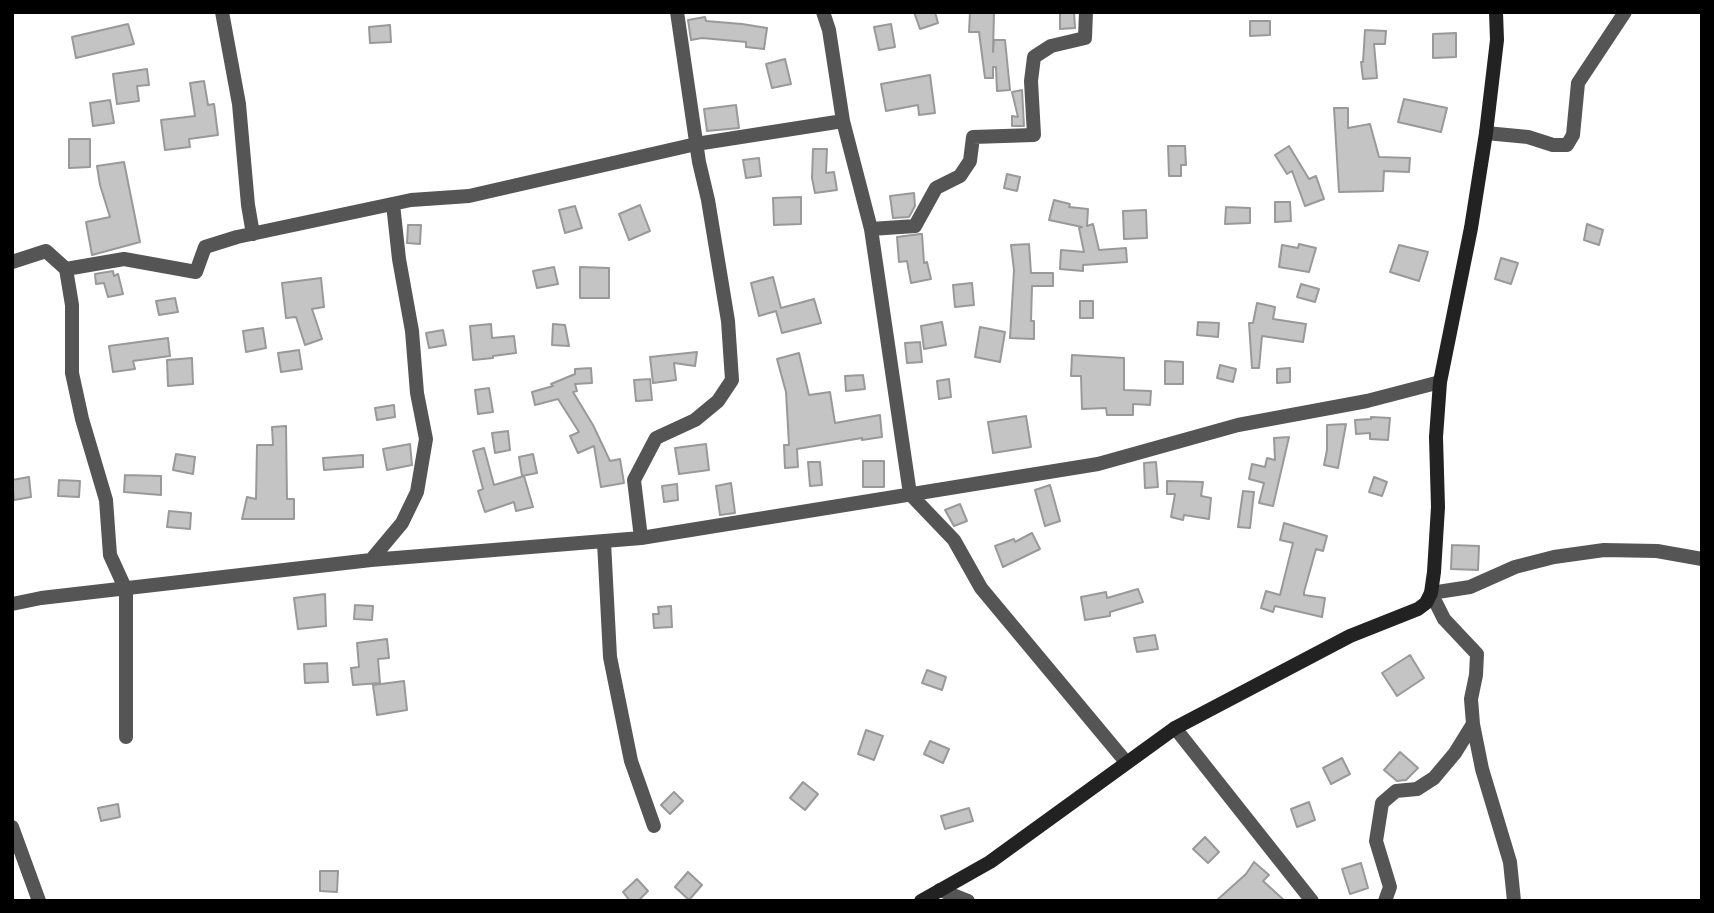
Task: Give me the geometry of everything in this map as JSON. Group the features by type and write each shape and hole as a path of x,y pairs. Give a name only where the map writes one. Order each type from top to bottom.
{"street":[{"path":"222,12 239,104 253,234"},
{"path":"641,538 634,480 656,438 695,420 718,401 732,380 726,309 696,144 677,12"},
{"path":"823,12 830,30 843,121 871,229 910,494 954,540 981,588 1126,762"},
{"path":"871,229 915,226 936,188 960,176 970,161 973,137 1034,135 1031,81 1034,57 1051,46 1086,38 1086,12"},
{"path":"920,901 990,862 1175,728 1350,636 1418,609 1426,603 1431,593 1438,507 1436,437 1440,382 1471,228 1486,133 1497,40 1496,12"},
{"path":"1486,133 1528,136 1553,145 1567,145 1573,135 1578,83 1625,12"},
{"path":"66,269 124,259 196,272 205,247 253,234 411,200 469,196 696,144 843,121"},
{"path":"371,560 402,523 417,492 426,439 417,393 412,331 399,260 393,204"},
{"path":"12,262 46,251 66,269 72,305 72,373 82,419 106,500 110,555 126,590 126,737"},
{"path":"12,604 41,598 371,560 641,538 1098,464 1238,425 1367,401 1440,382"},
{"path":"604,542 610,657 631,761 654,825"},
{"path":"1431,593 1470,587 1514,567 1554,557 1604,550 1657,551 1702,559"},
{"path":"1431,593 1444,619 1477,654 1471,699 1473,724 1482,769 1510,862 1514,901"},
{"path":"1385,901 1390,887 1376,841 1382,803 1396,791 1417,789 1434,778 1455,753 1473,724"},
{"path":"1175,728 1312,901"},
{"path":"12,827 18,859 39,901"},
{"path":"940,890 968,901"}],"building":[{"path":"914,12 935,12 938,23 920,29"},
{"path":"970,12 994,12 993,52 994,40 1005,40 1010,90 997,91 996,67 993,67 993,78 985,78 979,32 969,32"},
{"path":"1060,12 1074,12 1075,28 1060,29"},
{"path":"705,17 706,21 767,28 764,49 746,47 746,42 702,38 691,40 688,20"},
{"path":"1250,21 1270,21 1270,35 1250,36"},
{"path":"128,24 134,44 76,58 72,37"},
{"path":"891,24 895,47 879,50 874,27"},
{"path":"390,25 391,42 370,43 369,27"},
{"path":"1365,30 1386,31 1385,44 1374,44 1377,78 1363,79 1361,62"},
{"path":"1456,33 1456,57 1433,58 1433,34"},
{"path":"785,59 791,84 772,88 766,64"},
{"path":"147,69 149,85 137,86 139,101 117,104 113,74"},
{"path":"930,75 935,113 919,115 918,105 886,111 881,84"},
{"path":"204,81 208,105 214,104 218,135 189,139 190,147 165,150 161,120 195,116 190,83"},
{"path":"1022,90 1024,126 1012,126 1012,116 1018,117 1012,92"},
{"path":"1404,99 1447,108 1441,132 1398,122"},
{"path":"110,100 114,123 93,126 90,103"},
{"path":"736,105 739,128 707,131 704,109"},
{"path":"1334,108 1348,108 1348,128 1370,124 1379,157 1410,158 1409,172 1384,171 1383,191 1339,192"},
{"path":"69,139 90,139 90,167 69,168"},
{"path":"1168,146 1185,146 1186,165 1181,165 1181,176 1169,176"},
{"path":"1289,146 1309,179 1316,176 1324,199 1305,206 1292,171 1287,174 1275,155"},
{"path":"813,149 827,149 826,173 834,172 837,190 815,193 812,178"},
{"path":"759,158 761,176 746,178 743,160"},
{"path":"124,162 140,242 92,255 86,222 110,217 97,166"},
{"path":"1007,174 1020,177 1017,191 1004,188"},
{"path":"914,193 915,206 909,217 893,218 890,196"},
{"path":"801,197 801,224 774,225 773,198"},
{"path":"1054,200 1070,204 1069,207 1088,209 1087,226 1093,224 1099,250 1126,248 1127,262 1083,265 1083,271 1060,269 1061,250 1084,252 1079,228 1082,227 1049,220"},
{"path":"1275,202 1290,202 1291,221 1275,222"},
{"path":"640,205 650,231 629,240 619,214"},
{"path":"575,206 582,228 565,233 559,210"},
{"path":"1226,207 1250,208 1250,223 1225,224"},
{"path":"1146,210 1147,238 1124,239 1123,211"},
{"path":"1587,224 1603,230 1599,245 1584,240"},
{"path":"408,225 421,225 420,244 407,243"},
{"path":"922,234 924,263 927,262 931,279 911,283 907,261 899,262 897,237"},
{"path":"1029,244 1031,273 1053,273 1053,286 1032,286 1031,321 1034,321 1034,339 1010,338 1014,270 1011,245"},
{"path":"1299,244 1316,248 1309,272 1279,267 1282,245 1298,248"},
{"path":"1399,245 1428,252 1419,281 1390,272"},
{"path":"1501,258 1518,263 1511,284 1495,279"},
{"path":"554,267 558,284 537,288 533,271"},
{"path":"580,267 609,268 609,298 580,298"},
{"path":"113,271 114,276 118,274 123,294 108,297 104,283 96,284 95,274"},
{"path":"773,277 781,308 814,299 821,323 782,333 776,311 759,316 751,283"},
{"path":"321,278 324,307 312,309 322,339 305,345 296,317 286,318 282,283"},
{"path":"972,283 974,305 955,307 953,285"},
{"path":"1301,284 1319,289 1315,302 1297,297"},
{"path":"175,298 178,312 159,315 156,301"},
{"path":"1080,301 1093,301 1093,318 1080,318"},
{"path":"1257,303 1275,307 1273,319 1306,324 1303,342 1262,336 1259,368 1252,368 1249,323 1253,323"},
{"path":"942,322 946,345 924,349 921,326"},
{"path":"1198,322 1219,323 1218,337 1197,335"},
{"path":"491,324 492,338 514,336 516,353 473,360 470,326"},
{"path":"553,324 565,325 569,346 552,345"},
{"path":"980,327 1005,332 1000,362 975,357"},
{"path":"263,328 266,348 246,352 243,331"},
{"path":"443,330 446,345 429,348 426,333"},
{"path":"168,338 170,356 133,361 135,369 113,372 109,346"},
{"path":"920,342 922,362 907,363 905,343"},
{"path":"299,350 302,369 281,372 278,353"},
{"path":"697,352 695,366 674,363 676,380 653,383 650,357"},
{"path":"799,353 809,395 830,392 835,423 880,415 882,437 797,449 798,467 785,468 784,445 789,445 786,392 777,359"},
{"path":"1072,355 1124,358 1124,390 1151,391 1150,405 1133,404 1133,415 1107,415 1106,408 1082,409 1081,376 1071,376"},
{"path":"192,358 193,384 168,386 167,360"},
{"path":"1165,361 1183,362 1183,384 1165,384"},
{"path":"1220,365 1236,369 1233,382 1217,378"},
{"path":"591,368 592,383 575,384 577,391 573,392 610,461 620,459 624,483 601,487 594,446 578,453 570,436 579,432 558,399 535,405 532,392 553,386 551,384 575,374 575,369"},
{"path":"1290,368 1290,382 1277,383 1277,369"},
{"path":"863,375 865,389 846,391 845,376"},
{"path":"650,379 652,400 636,401 634,380"},
{"path":"949,379 951,397 939,399 937,381"},
{"path":"489,388 493,412 478,414 475,390"},
{"path":"394,405 395,417 377,420 375,408"},
{"path":"1026,416 1031,447 993,453 988,422"},
{"path":"1390,418 1388,440 1370,439 1370,433 1356,434 1355,420"},
{"path":"1346,424 1338,468 1324,465 1327,425"},
{"path":"286,426 287,499 294,499 294,519 242,519 247,497 256,499 257,445 273,445 272,427"},
{"path":"508,431 510,450 495,453 492,433"},
{"path":"1289,437 1273,506 1259,503 1264,483 1249,479 1252,464 1265,467 1267,458 1275,460 1274,438"},
{"path":"410,444 412,465 387,470 383,449"},
{"path":"706,444 709,470 679,474 675,448"},
{"path":"484,448 494,485 524,476 533,507 516,511 514,502 485,512 478,491 483,489 473,451"},
{"path":"176,454 195,457 193,474 173,470"},
{"path":"533,454 537,473 522,476 519,457"},
{"path":"363,455 363,467 324,470 323,458"},
{"path":"863,461 884,461 884,487 863,487"},
{"path":"808,462 820,462 822,485 810,486"},
{"path":"1156,462 1158,487 1145,488 1144,463"},
{"path":"125,475 161,476 161,495 124,492"},
{"path":"29,477 31,497 14,500 12,480"},
{"path":"1374,477 1387,482 1382,496 1369,492"},
{"path":"59,480 80,481 79,497 58,496"},
{"path":"1167,481 1203,482 1201,496 1211,498 1209,519 1184,515 1183,520 1171,517 1175,494 1167,494"},
{"path":"731,483 735,513 720,515 716,486"},
{"path":"677,484 678,500 664,502 662,486"},
{"path":"1050,485 1060,521 1045,526 1035,490"},
{"path":"1243,491 1254,492 1250,528 1238,527"},
{"path":"960,504 967,521 954,526 945,510"},
{"path":"169,511 191,513 190,529 167,527"},
{"path":"1284,523 1327,536 1323,551 1316,549 1304,592 1304,595 1325,598 1322,617 1275,606 1273,612 1261,608 1266,591 1280,595 1293,543 1280,540"},
{"path":"1032,533 1040,549 1003,567 995,546 1014,539 1015,542"},
{"path":"1452,545 1479,546 1478,570 1451,569"},
{"path":"1138,589 1143,602 1110,612 1110,616 1085,620 1081,597 1106,592 1107,598"},
{"path":"325,594 326,626 298,629 294,598"},
{"path":"355,605 373,606 372,620 354,619"},
{"path":"671,606 672,627 654,628 653,614 659,614 658,607"},
{"path":"1155,635 1158,649 1137,652 1134,638"},
{"path":"387,639 389,658 378,659 380,683 353,685 351,668 359,667 357,643"},
{"path":"1410,655 1424,678 1397,696 1382,673"},
{"path":"327,663 328,682 305,683 304,664"},
{"path":"927,670 946,677 942,690 922,683"},
{"path":"404,681 407,710 377,715 373,685"},
{"path":"866,730 883,736 874,760 858,754"},
{"path":"930,741 949,749 943,763 924,754"},
{"path":"1400,752 1418,768 1406,780 1397,781 1384,770"},
{"path":"1342,758 1350,774 1331,784 1323,768"},
{"path":"803,782 818,794 805,810 790,798"},
{"path":"674,792 683,801 670,814 661,805"},
{"path":"1309,802 1315,820 1297,827 1291,809"},
{"path":"118,804 120,817 101,821 98,808"},
{"path":"969,808 973,821 945,829 941,816"},
{"path":"1205,837 1219,852 1208,863 1193,849"},
{"path":"1254,862 1269,875 1263,881 1285,901 1216,901 1246,874"},
{"path":"1361,863 1368,888 1350,894 1342,869"},
{"path":"320,871 338,871 337,892 320,891"},
{"path":"688,872 702,885 689,900 675,887"},
{"path":"637,879 648,891 638,901 630,901 623,892"}]}
